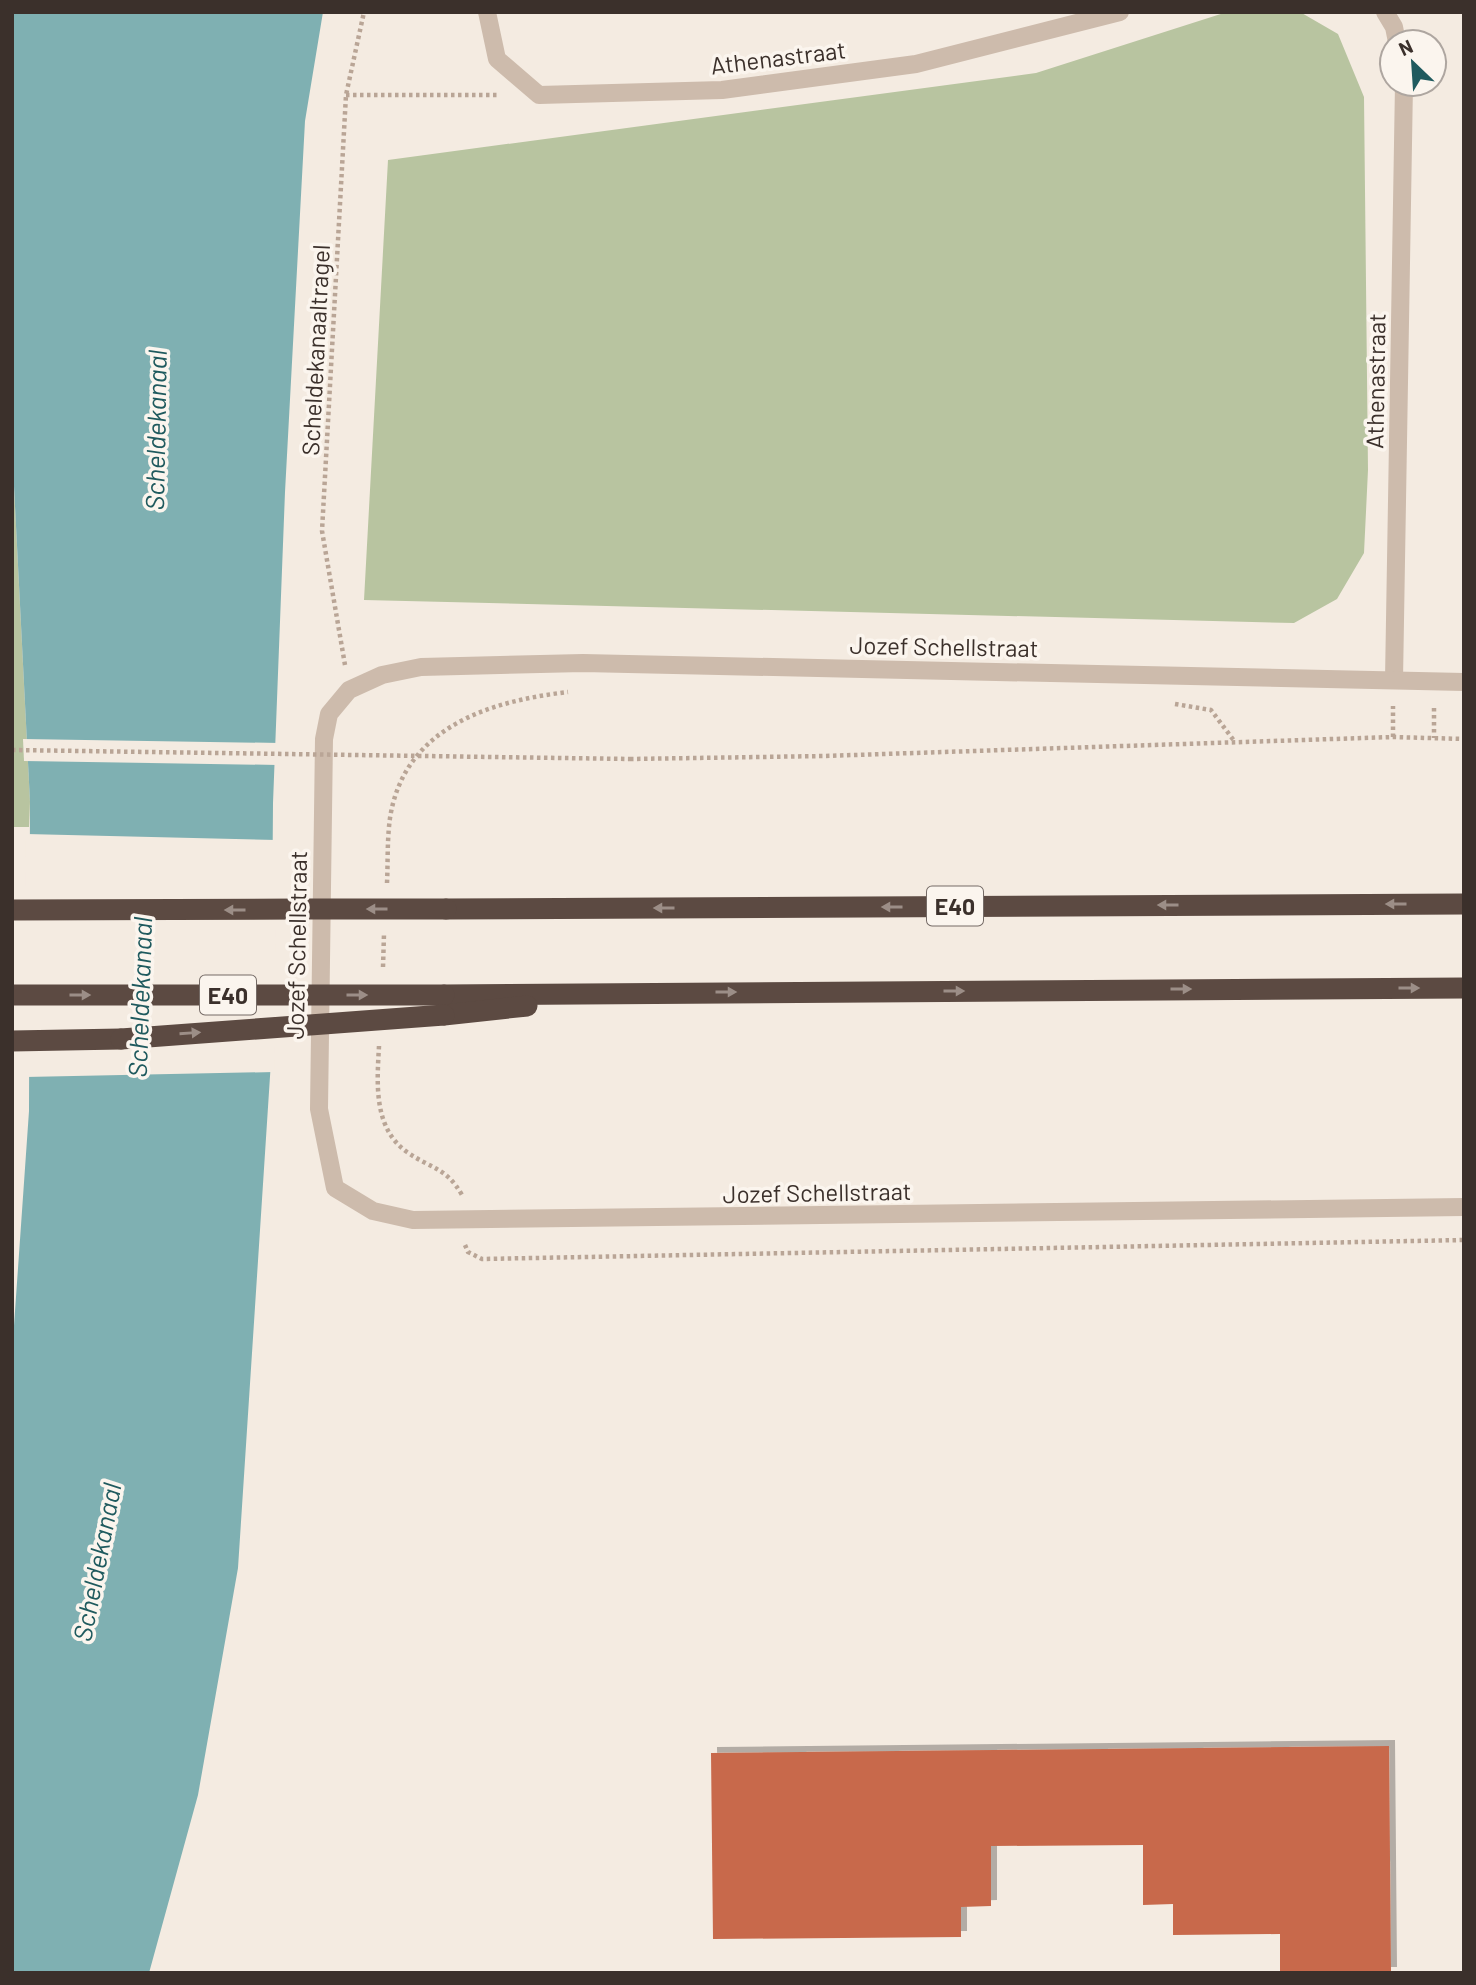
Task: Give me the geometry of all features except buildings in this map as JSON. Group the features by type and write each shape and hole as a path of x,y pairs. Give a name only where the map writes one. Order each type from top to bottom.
{"highway":[{"name":"E40","path":"12,910 1464,904"},
{"name":"E40","path":"12,995 444,1005 658,993 1464,988"},
{"path":"12,1041 121,1038 444,1005"}],"street":[{"path":"487,12 497,59 539,95"},
{"name":"Athenastraat","path":"539,95 722,90 916,64 1120,12"},
{"path":"1385,12 1394,28"},
{"name":"Athenastraat","path":"1394,680 1404,98"},
{"name":"Jozef Schellstraat","path":"1464,682 583,663 421,667 382,675 349,690 330,714 324,738 319,1109 335,1188 373,1211 412,1220 463,1222 1464,1207"}],"path":[{"name":"Scheldekanaaltragel","path":"349,690 323,531 346,95 364,12"},
{"path":"346,95 539,95"},
{"path":"12,750 630,759 824,756 1392,737 1464,739"}],"green space":[{"path":"1227,12 1300,12 1338,34 1364,97 1368,470 1364,553 1337,599 1294,623 364,600 388,160 1036,73"},
{"path":"12,447 30,802 29,827 12,827"}],"water":[{"name":"Scheldekanaal","path":"12,12 323,12 305,121 285,492 273,803 271,1061 238,1568 198,1795 149,1973 12,1973 12,1354 29,1111 30,802 12,447"}],"pier":[{"path":"23,739 279,743 278,765 24,761"},
{"path":"26,834 276,840 274,1072 25,1077"}]}
